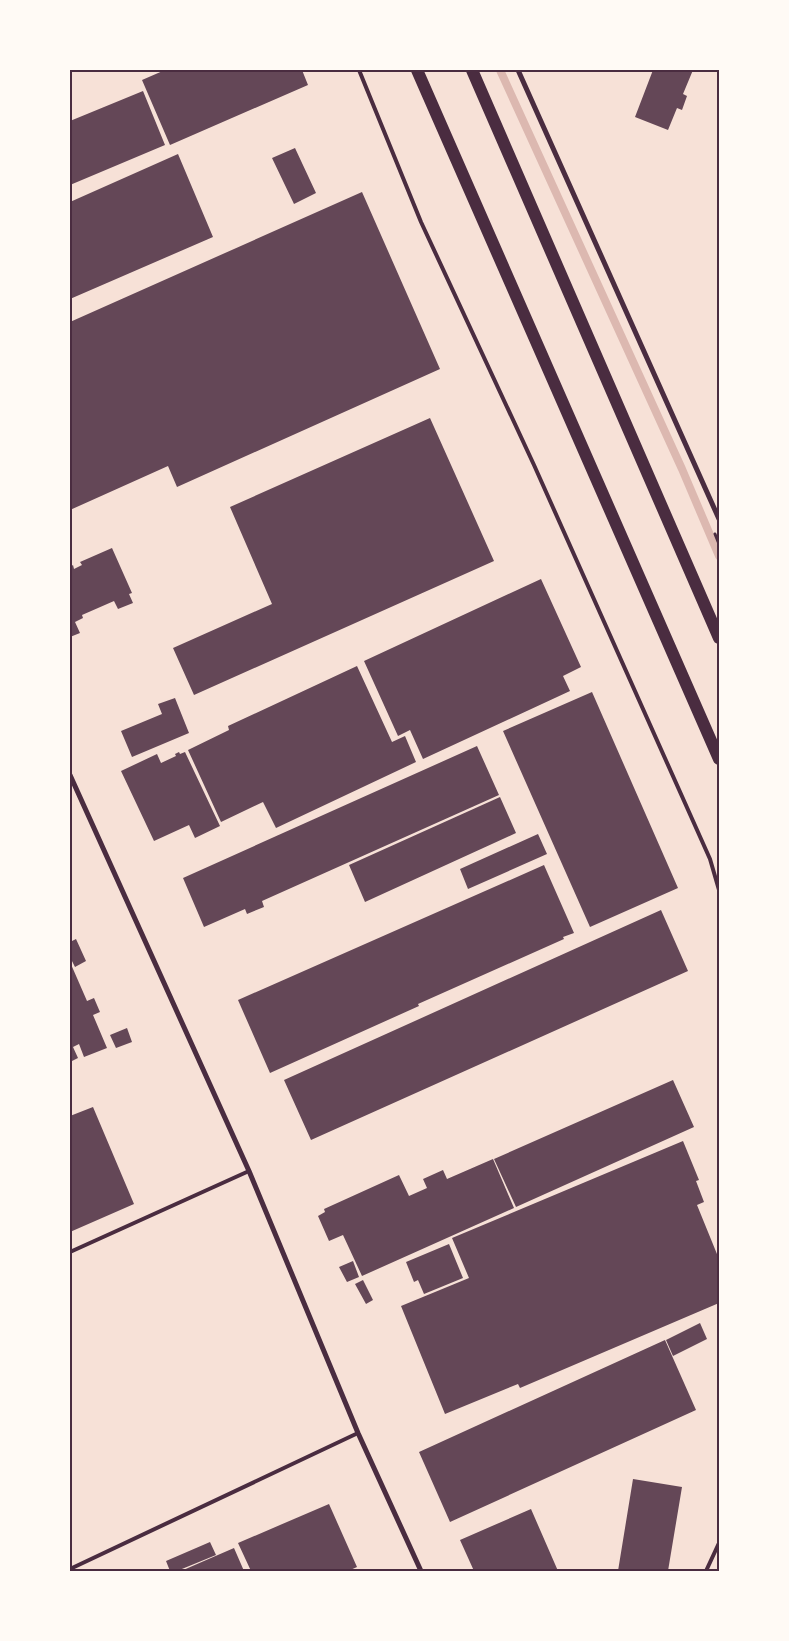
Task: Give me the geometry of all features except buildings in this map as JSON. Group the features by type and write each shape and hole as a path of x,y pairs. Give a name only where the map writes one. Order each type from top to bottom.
{"main road":[{"path":"417,70 719,759"},
{"path":"472,70 719,638"}],"street":[{"path":"518,70 718,515"},
{"path":"70,775 249,1171 358,1433 421,1571"}],"lane":[{"path":"358,70 421,222 562,528 710,859 719,890"},
{"path":"70,1252 249,1171"},
{"path":"70,1569 358,1433"},
{"path":"706,1571 719,1543"}],"waterway":[{"path":"500,70 682,469 719,556"}]}
